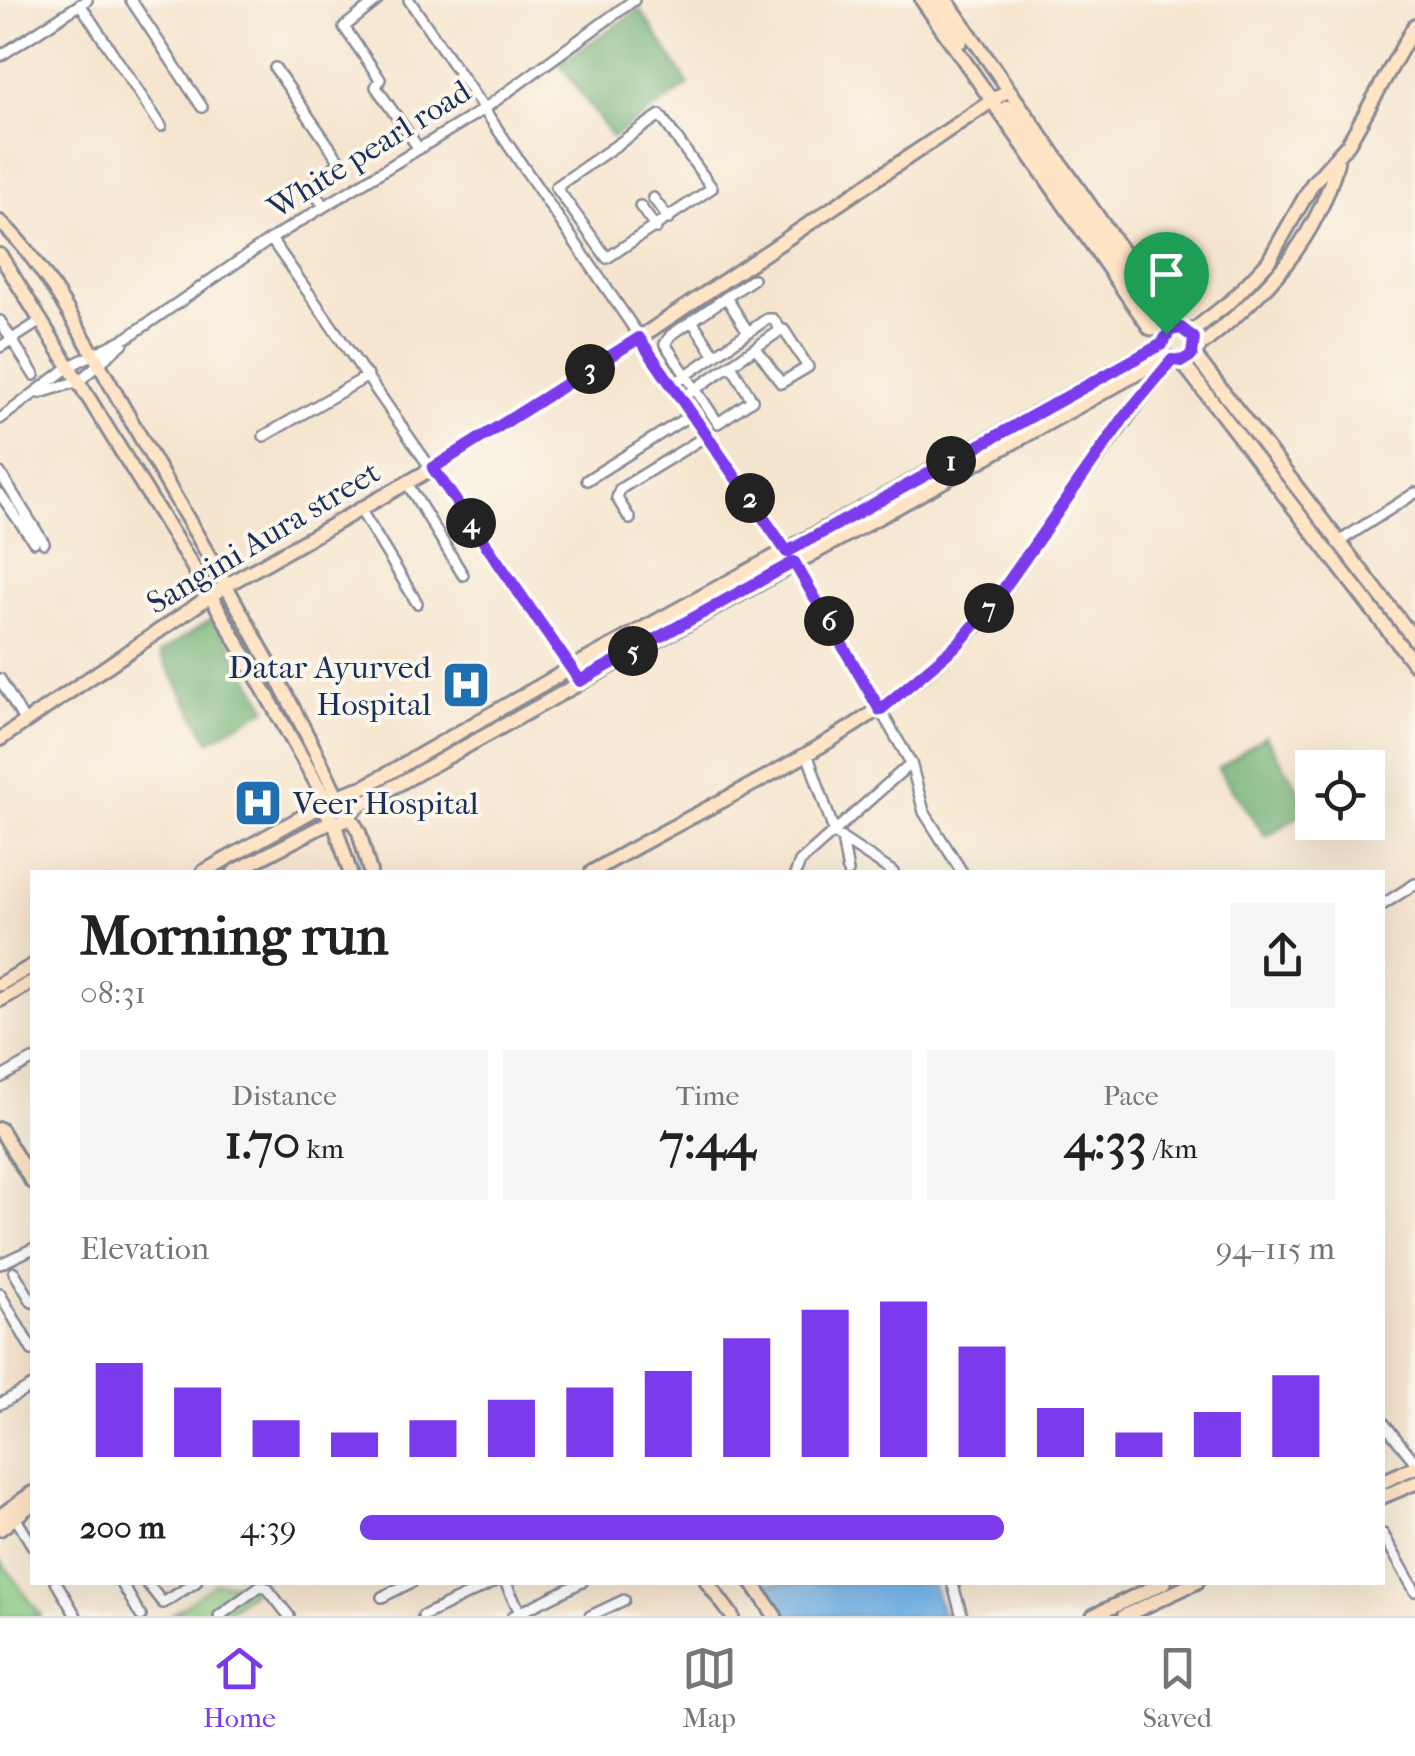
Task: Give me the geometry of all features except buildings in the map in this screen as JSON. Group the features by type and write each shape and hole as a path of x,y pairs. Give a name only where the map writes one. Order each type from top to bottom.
{"street":[{"path":"131,0 202,107"},
{"path":"378,0 344,27 380,79 376,87 419,148"},
{"path":"409,0 791,557 911,762 924,812 961,870"},
{"name":"White pearl road","path":"128,337 271,239 484,109 634,0"},
{"path":"922,0 999,95"},
{"path":"932,0 1175,346 1415,640"},
{"path":"946,0 999,95 1150,328 1175,346"},
{"path":"0,56 83,2 161,126"},
{"path":"238,870 349,813 791,557 1175,346 1272,283 1317,218 1338,160 1415,25"},
{"path":"276,68 338,158 309,186 324,206"},
{"name":"Sangini Aura street","path":"0,740 225,586 433,468 639,338 999,95"},
{"path":"660,116 712,186 668,219 610,259 556,186 660,116"},
{"path":"596,870 808,756 880,710 958,644 993,604 1175,346 1259,273 1283,241 1313,183 1338,160"},
{"path":"653,198 668,219"},
{"path":"640,206 656,228"},
{"path":"0,222 18,241 92,353 225,586 332,800"},
{"path":"578,248 592,238"},
{"path":"271,239 580,681"},
{"path":"0,255 332,800"},
{"path":"1259,273 1272,283"},
{"path":"730,365 752,396 751,404 718,423 665,344 692,320 753,279"},
{"path":"726,297 748,332"},
{"path":"672,385 772,318 781,330 787,331 807,368 781,383 756,348"},
{"path":"0,347 42,320"},
{"path":"692,320 714,355"},
{"path":"0,321 34,375"},
{"path":"682,399 781,330"},
{"path":"0,419 70,366 128,337"},
{"path":"34,395 80,381 100,368 128,337"},
{"path":"264,436 368,376"},
{"path":"587,480 692,414"},
{"path":"630,519 616,493 706,436"},
{"path":"0,473 39,543 0,494"},
{"path":"407,483 463,575"},
{"path":"1334,545 1415,493"},
{"path":"360,509 416,603"},
{"path":"1334,545 1415,665"},
{"path":"207,870 332,800 366,786 570,668 791,557"},
{"path":"0,679 25,722"},
{"path":"808,756 839,836 848,870"},
{"path":"796,870 839,836 911,762"},
{"path":"332,800 346,800 369,870"},
{"path":"332,800 325,813 333,821 349,870"},
{"path":"839,836 890,870"},
{"path":"1385,903 1415,884"},
{"path":"0,984 30,967"},
{"path":"0,1000 30,983"},
{"path":"0,1078 30,1061"},
{"path":"1,1133 30,1179"},
{"path":"0,1264 30,1251"},
{"path":"14,1272 30,1299"},
{"path":"0,1294 30,1346"},
{"path":"0,1386 4,1402 30,1387"},
{"path":"1385,1425 1415,1464 1385,1480"},
{"path":"1385,1497 1415,1482"},
{"path":"0,1516 30,1494"},
{"path":"0,1529 30,1506"},
{"path":"15,1518 30,1542"},
{"path":"1385,1539 1415,1591"},
{"path":"58,1585 76,1616"},
{"path":"122,1585 141,1616"},
{"path":"148,1585 163,1603 191,1585"},
{"path":"382,1597 406,1585"},
{"path":"423,1616 488,1585"},
{"path":"506,1585 518,1615 576,1585"},
{"path":"709,1585 732,1616"},
{"path":"754,1585 775,1616"},
{"path":"953,1585 962,1616"},
{"path":"1118,1613 1160,1585"},
{"path":"1093,1616 1118,1613 1189,1585"},
{"path":"219,1616 234,1612 260,1586 267,1588 288,1616"},
{"path":"590,1616 624,1600"}],"green space":[{"path":"640,9 689,85 612,138 560,63"},
{"path":"215,617 267,708 209,741 160,653"},
{"path":"1265,736 1295,783 1295,818 1266,837 1218,769"},
{"path":"0,1560 41,1616 0,1616"},
{"path":"212,1585 260,1585 220,1616 170,1616"}],"water":[{"path":"764,1585 933,1585 943,1616 787,1616"}],"place":[{"name":"Datar Ayurved Hospital","path":"466,685"},
{"name":"Veer Hospital","path":"258,803"}],"route":[{"path":"1176,328 1187,330 1196,344 1192,355 1182,361 1172,360 1125,416 993,604 968,633 880,710 794,562 580,681 433,468 639,338 787,552 1162,344 1166,334 1176,328"}]}
